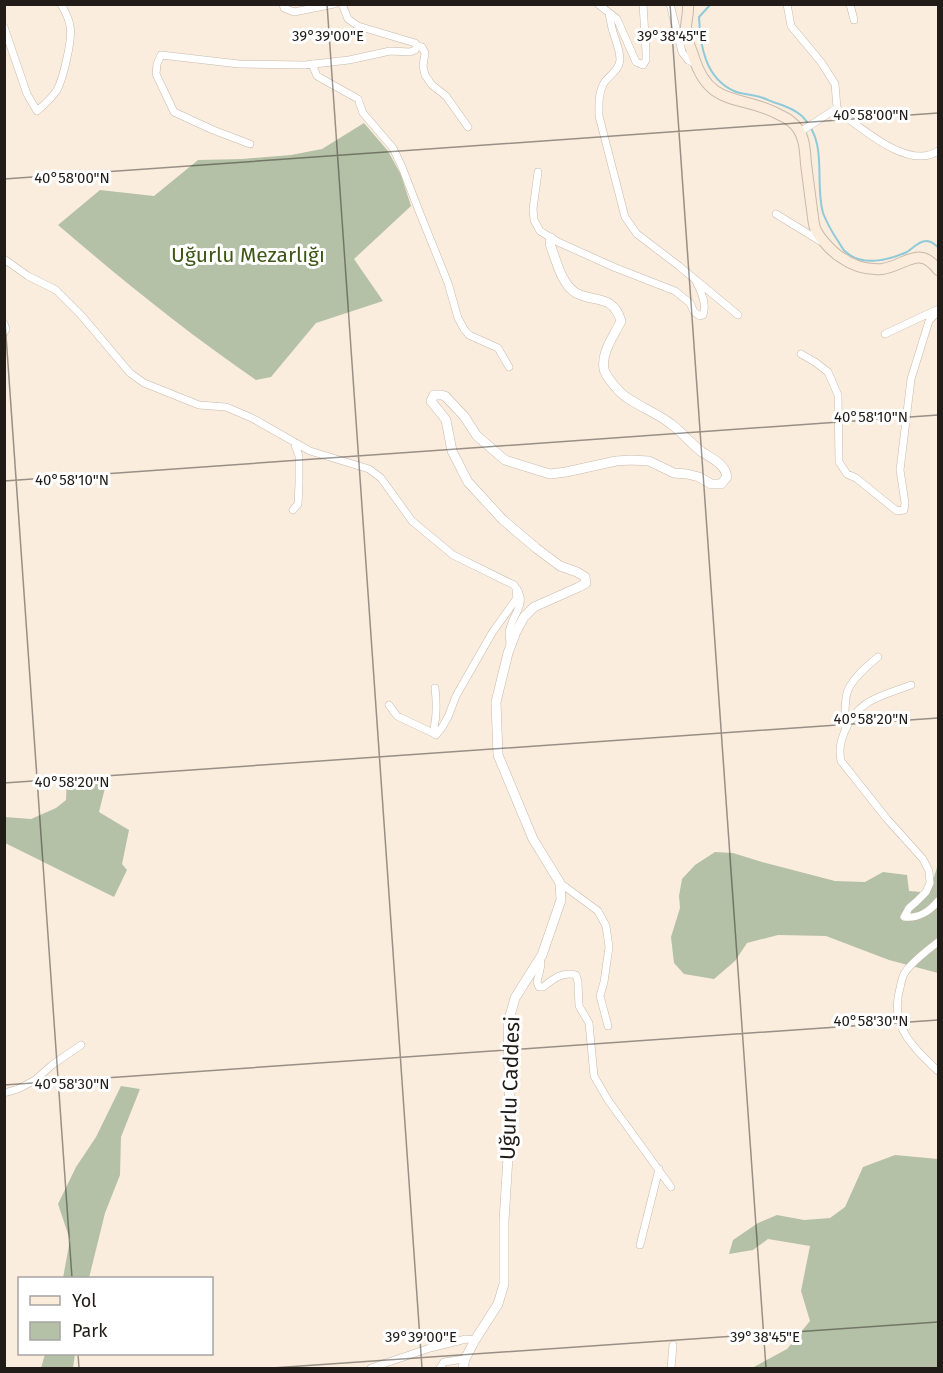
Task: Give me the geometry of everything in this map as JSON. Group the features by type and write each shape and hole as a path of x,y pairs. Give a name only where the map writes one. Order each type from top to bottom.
{"main road":[{"path":"688,4 686,32 696,64 705,81 715,91 726,97 778,113 803,130 815,229 827,245 841,258 868,268 882,269 922,257 929,260 939,270"}],"street":[{"path":"4,27 24,88 37,111 57,90 68,51 71,28 61,4"},
{"path":"283,4 284,8 294,12 334,4"},
{"path":"342,4 348,19 358,26 422,47 425,53 423,66 425,75 432,86 446,96 468,128"},
{"path":"598,4 617,19 636,62 643,65 646,52 642,4"},
{"path":"670,4 682,52 688,60 696,64"},
{"path":"787,4 791,26 821,62 835,84 837,108 842,114 890,148 904,154 917,157 939,151"},
{"path":"850,4 854,20"},
{"path":"609,13 620,60 617,68 604,83 599,100 599,116 625,217 637,234 738,315"},
{"path":"250,144 174,112 156,74 161,55 239,64 305,65 349,60 390,51 410,52 417,46"},
{"path":"312,64 317,76 358,99 363,113 393,148 448,283 464,329 469,335 498,348 509,367"},
{"path":"803,130 837,108"},
{"path":"538,172 533,209 534,220 540,231 616,268 675,291 690,303 694,312 700,316 703,315 705,308 703,296 695,279"},
{"path":"776,214 827,245"},
{"path":"551,238 550,244 564,281 575,292 607,303 616,309 619,315 621,321 604,357 603,371 626,397 659,415 721,465 726,470 727,477 721,484 711,484 699,477 674,473 649,461 631,460 550,474 505,460 477,436 451,401 441,395 434,395 431,401 446,420 452,451 468,482 503,520 536,548 560,566 585,577 586,583 534,607 524,617 511,646 496,702 498,755 533,839 560,883 598,911 606,926 609,947 600,996 608,1026"},
{"path":"4,259 28,276 56,290 81,315 130,373 144,383 199,405 226,407 252,418 310,451 369,469 381,478 412,521 453,555 516,587 521,597 509,634 511,646"},
{"path":"885,334 939,310"},
{"path":"801,354 828,372 838,395 839,462 847,474 856,478 897,512 904,510 900,470 911,379 929,321 939,310"},
{"path":"4,323 6,329 4,333"},
{"path":"293,510 298,504 299,474 299,456 294,442"},
{"path":"389,705 397,716 436,735 492,633 517,598 516,587"},
{"path":"845,731 848,690 862,671 878,657"},
{"path":"910,685 867,701 849,723 839,749 841,761 887,819 923,859 929,871 930,883 926,892 909,908 904,917 913,919 939,901"},
{"path":"433,733 437,713 435,688"},
{"name":"Uğurlu Caddesi","path":"464,1364 475,1340 498,1304 504,1284 504,1221 510,1125 508,1023 515,998 540,959 561,900 560,883"},
{"path":"939,942 905,973 897,998 897,1015 904,1034 924,1058 939,1071"},
{"path":"540,959 537,982 539,987 543,987 562,974 576,975 579,1006 589,1023 594,1076 608,1100 671,1187"},
{"path":"4,1093 18,1089 34,1080 81,1045"},
{"path":"640,1245 659,1169"},
{"path":"371,1368 430,1348 466,1339 475,1340"},
{"path":"671,1368 672,1345"},
{"path":"440,1368 444,1362 464,1364"}],"green space":[{"name":"Uğurlu Mezarlığı","path":"364,123 388,151 401,175 411,206 354,259 383,301 316,323 271,377 256,380 230,362 154,305 58,225 100,190 154,196 198,160 291,155 322,149"},
{"path":"67,774 107,780 99,812 129,830 122,864 127,870 114,897 5,843 5,817 31,819 56,808 66,800"},
{"path":"715,852 733,853 835,881 865,882 883,872 907,875 909,891 921,892 934,877 938,864 938,973 889,960 826,936 778,935 747,943 735,961 714,979 684,974 674,963 671,937 680,908 679,896 682,879 695,865"},
{"path":"121,1086 140,1089 121,1137 120,1175 105,1213 89,1277 63,1277 70,1240 58,1204 76,1167 96,1137"},
{"path":"895,1155 938,1159 938,1368 752,1368 787,1349 810,1321 801,1291 810,1246 768,1239 753,1250 729,1254 733,1240 758,1223 777,1215 804,1220 830,1218 845,1207 863,1167"},
{"path":"45,1355 75,1355 73,1368 41,1368"}],"waterway":[{"path":"711,4 699,17 703,49 710,69 716,78 734,91 760,97 796,111 802,116 810,127 818,150 823,213 845,251 852,257 876,261 900,255 923,241 931,242 938,247"}]}
